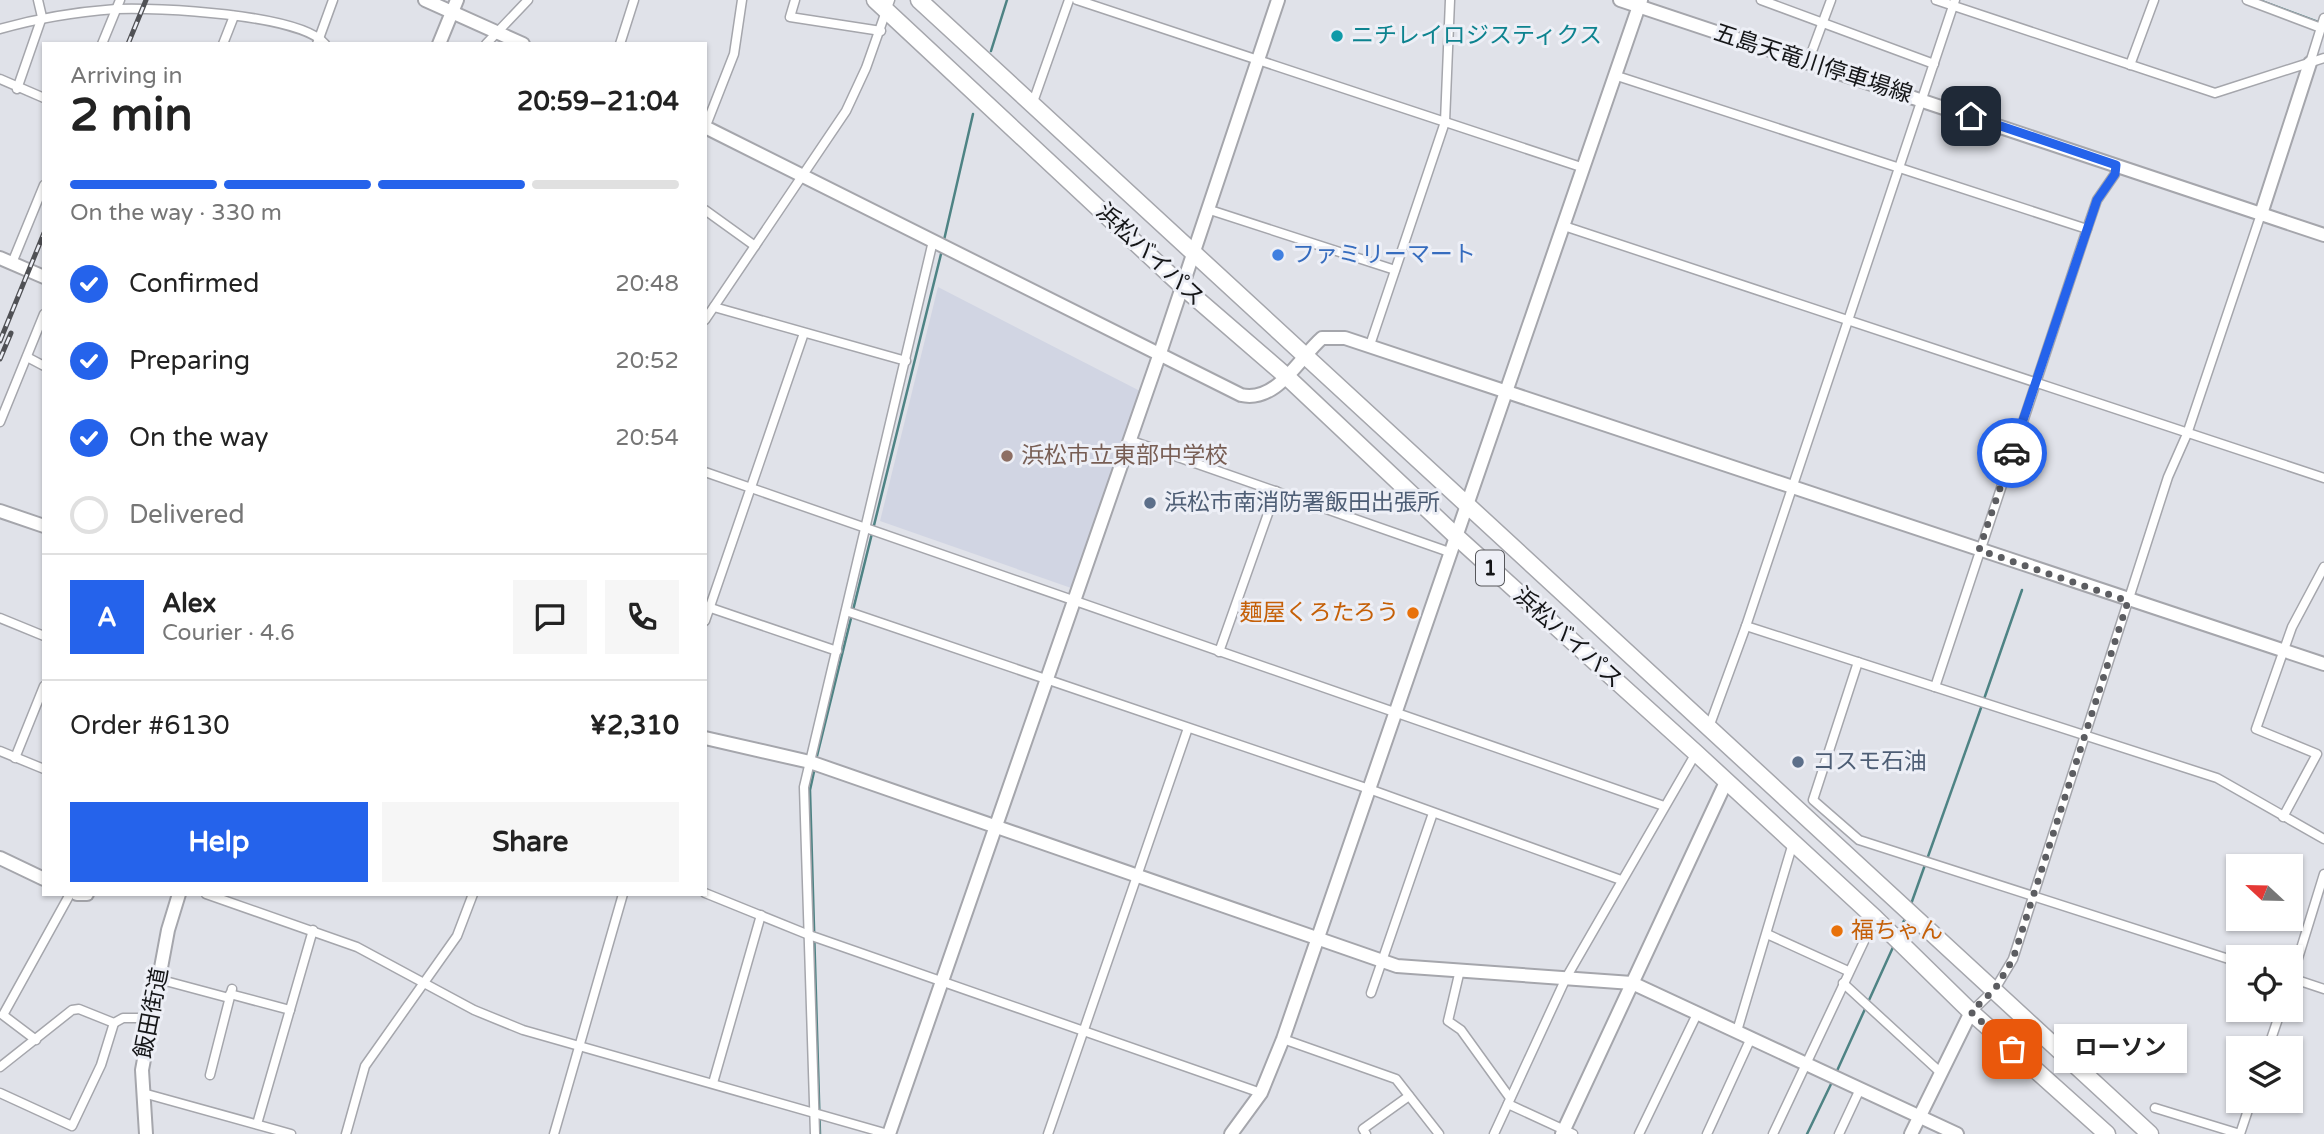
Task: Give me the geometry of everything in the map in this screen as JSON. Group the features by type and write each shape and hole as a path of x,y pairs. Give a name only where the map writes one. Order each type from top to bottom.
{"highway":[{"name":"浜松バイパス","path":"919,0 2150,1134"},
{"name":"浜松バイパス","path":"884,4 1182,286 1286,376 1455,546 1696,753 1875,918 1971,1012 2107,1134"}],"street":[{"path":"17,89 41,17 38,0"},
{"path":"103,42 120,0"},
{"path":"0,29 41,17 116,9 154,9 268,21 320,41 333,0"},
{"path":"425,0 454,6 519,42"},
{"path":"488,42 528,0"},
{"path":"621,42 634,0"},
{"path":"707,122 734,54 742,0"},
{"path":"795,0 790,17 881,31"},
{"path":"1032,105 1069,0"},
{"path":"1077,0 1584,168"},
{"path":"212,896 358,947 494,1019 579,1046 888,1134 1159,356 1278,0"},
{"path":"1370,345 1445,122 1450,0"},
{"name":"五島天竜川停車場線","path":"1620,0 1640,3 2324,235"},
{"path":"1760,0 1934,64"},
{"path":"1808,62 1832,0"},
{"path":"1936,0 1954,3 2215,93 2324,58"},
{"path":"2130,65 2154,0"},
{"path":"2247,0 2321,28"},
{"path":"1231,1134 1261,1093 1283,1039 1469,506 1640,3"},
{"path":"1709,727 1746,626 1954,3"},
{"path":"707,317 846,111 881,31 884,4"},
{"path":"440,42 454,6"},
{"path":"224,42 234,16"},
{"path":"1911,1134 1971,1012 1995,989 2013,959 2168,477 2187,434 2324,18"},
{"path":"1614,75 2087,229"},
{"path":"0,79 42,98"},
{"path":"707,128 1229,390 1252,397 1269,392 1322,338 1333,336 1370,345 2128,601 2324,664"},
{"path":"1935,687 2097,200 2115,174 2116,165"},
{"path":"42,189 6,261 42,275"},
{"path":"1207,209 1395,270"},
{"path":"707,211 755,246"},
{"path":"1564,226 2324,478"},
{"path":"815,1134 804,787 933,242"},
{"path":"714,307 906,361"},
{"path":"0,422 42,319"},
{"path":"804,333 708,607 837,651"},
{"path":"27,357 42,365"},
{"path":"1129,440 1276,491 1455,546"},
{"path":"707,473 1664,806"},
{"path":"1219,652 1276,491"},
{"path":"0,511 42,525"},
{"path":"2283,817 2317,754 2256,729 2284,651 2324,567"},
{"path":"846,611 1369,789 1621,880"},
{"path":"0,618 42,635"},
{"path":"1746,626 2217,778 2324,839"},
{"path":"1858,662 1813,800 1859,840 2226,958"},
{"path":"15,758 42,691"},
{"path":"1048,1134 1188,728"},
{"path":"707,738 810,762 1382,961 1410,967 1632,983 1957,1134"},
{"path":"0,751 42,768"},
{"path":"1494,1134 1566,978 1696,753"},
{"path":"1460,970 1448,1021 1461,1030 1509,1101 1566,1132 1726,782"},
{"path":"1371,992 1433,813"},
{"path":"1737,1031 1793,843"},
{"path":"0,858 42,878"},
{"path":"2302,945 2324,874"},
{"path":"707,894 809,935 1261,1093"},
{"path":"36,1040 3,1015 69,896"},
{"name":"飯田街道","path":"145,1134 142,1070 179,896"},
{"path":"346,1134 365,1066 457,936 471,896"},
{"path":"554,1134 621,896"},
{"path":"713,1083 761,915"},
{"path":"1773,1134 1875,918"},
{"path":"257,1124 313,930"},
{"path":"1767,934 1848,971"},
{"path":"159,979 230,993 290,1010"},
{"path":"1843,983 1941,1073"},
{"path":"2303,983 2324,989"},
{"path":"210,1074 230,993"},
{"path":"0,1067 72,1010 79,1009 114,1023"},
{"path":"1639,1134 1698,1014"},
{"path":"0,1093 72,1126 101,1065 114,1023 123,1018 151,1018"},
{"path":"1707,1134 1751,1038"},
{"path":"1283,1039 1396,1079 1437,1133"},
{"path":"1839,1134 1860,1089"},
{"path":"143,1093 291,1134"},
{"path":"1366,1134 1363,1129 1409,1096"},
{"path":"2155,1108 2240,1134 2247,1113"}],"shaded area":[{"name":"浜松市立東部中学校","path":"938,287 1140,391 1074,589 880,521"}],"waterway":[{"path":"991,51 1007,0"},
{"path":"2259,0 2318,22"},
{"path":"944,240 973,114"},
{"path":"816,760 942,250"},
{"path":"1984,699 2022,590"},
{"path":"1910,907 1982,705"},
{"path":"815,767 810,790 820,1134"},
{"path":"1899,932 1906,916"},
{"path":"1836,1073 1894,945"},
{"path":"1807,1134 1832,1082"}],"railway":[{"path":"129,42 146,0"},
{"path":"0,341 42,238"},
{"path":"0,359 11,333"}],"way so far":[{"path":"2012,453 1979,550 2128,601 2013,959 1995,989 1971,1012 2012,1049"}],"place":[{"name":"ニチレイロジスティクス","path":"1337,36"},
{"name":"ファミリーマート","path":"1278,255"},
{"name":"浜松市立東部中学校","path":"1007,456"},
{"name":"浜松市南消防署飯田出張所","path":"1150,503"},
{"name":"麺屋くろたろう","path":"1413,613"},
{"name":"コスモ石油","path":"1798,762"},
{"name":"福ちゃん","path":"1837,931"},
{"name":"ローソン","path":"2012,1049"}],"route":[{"path":"1971,116 2116,165 2115,174 2097,200 2012,453"}]}
